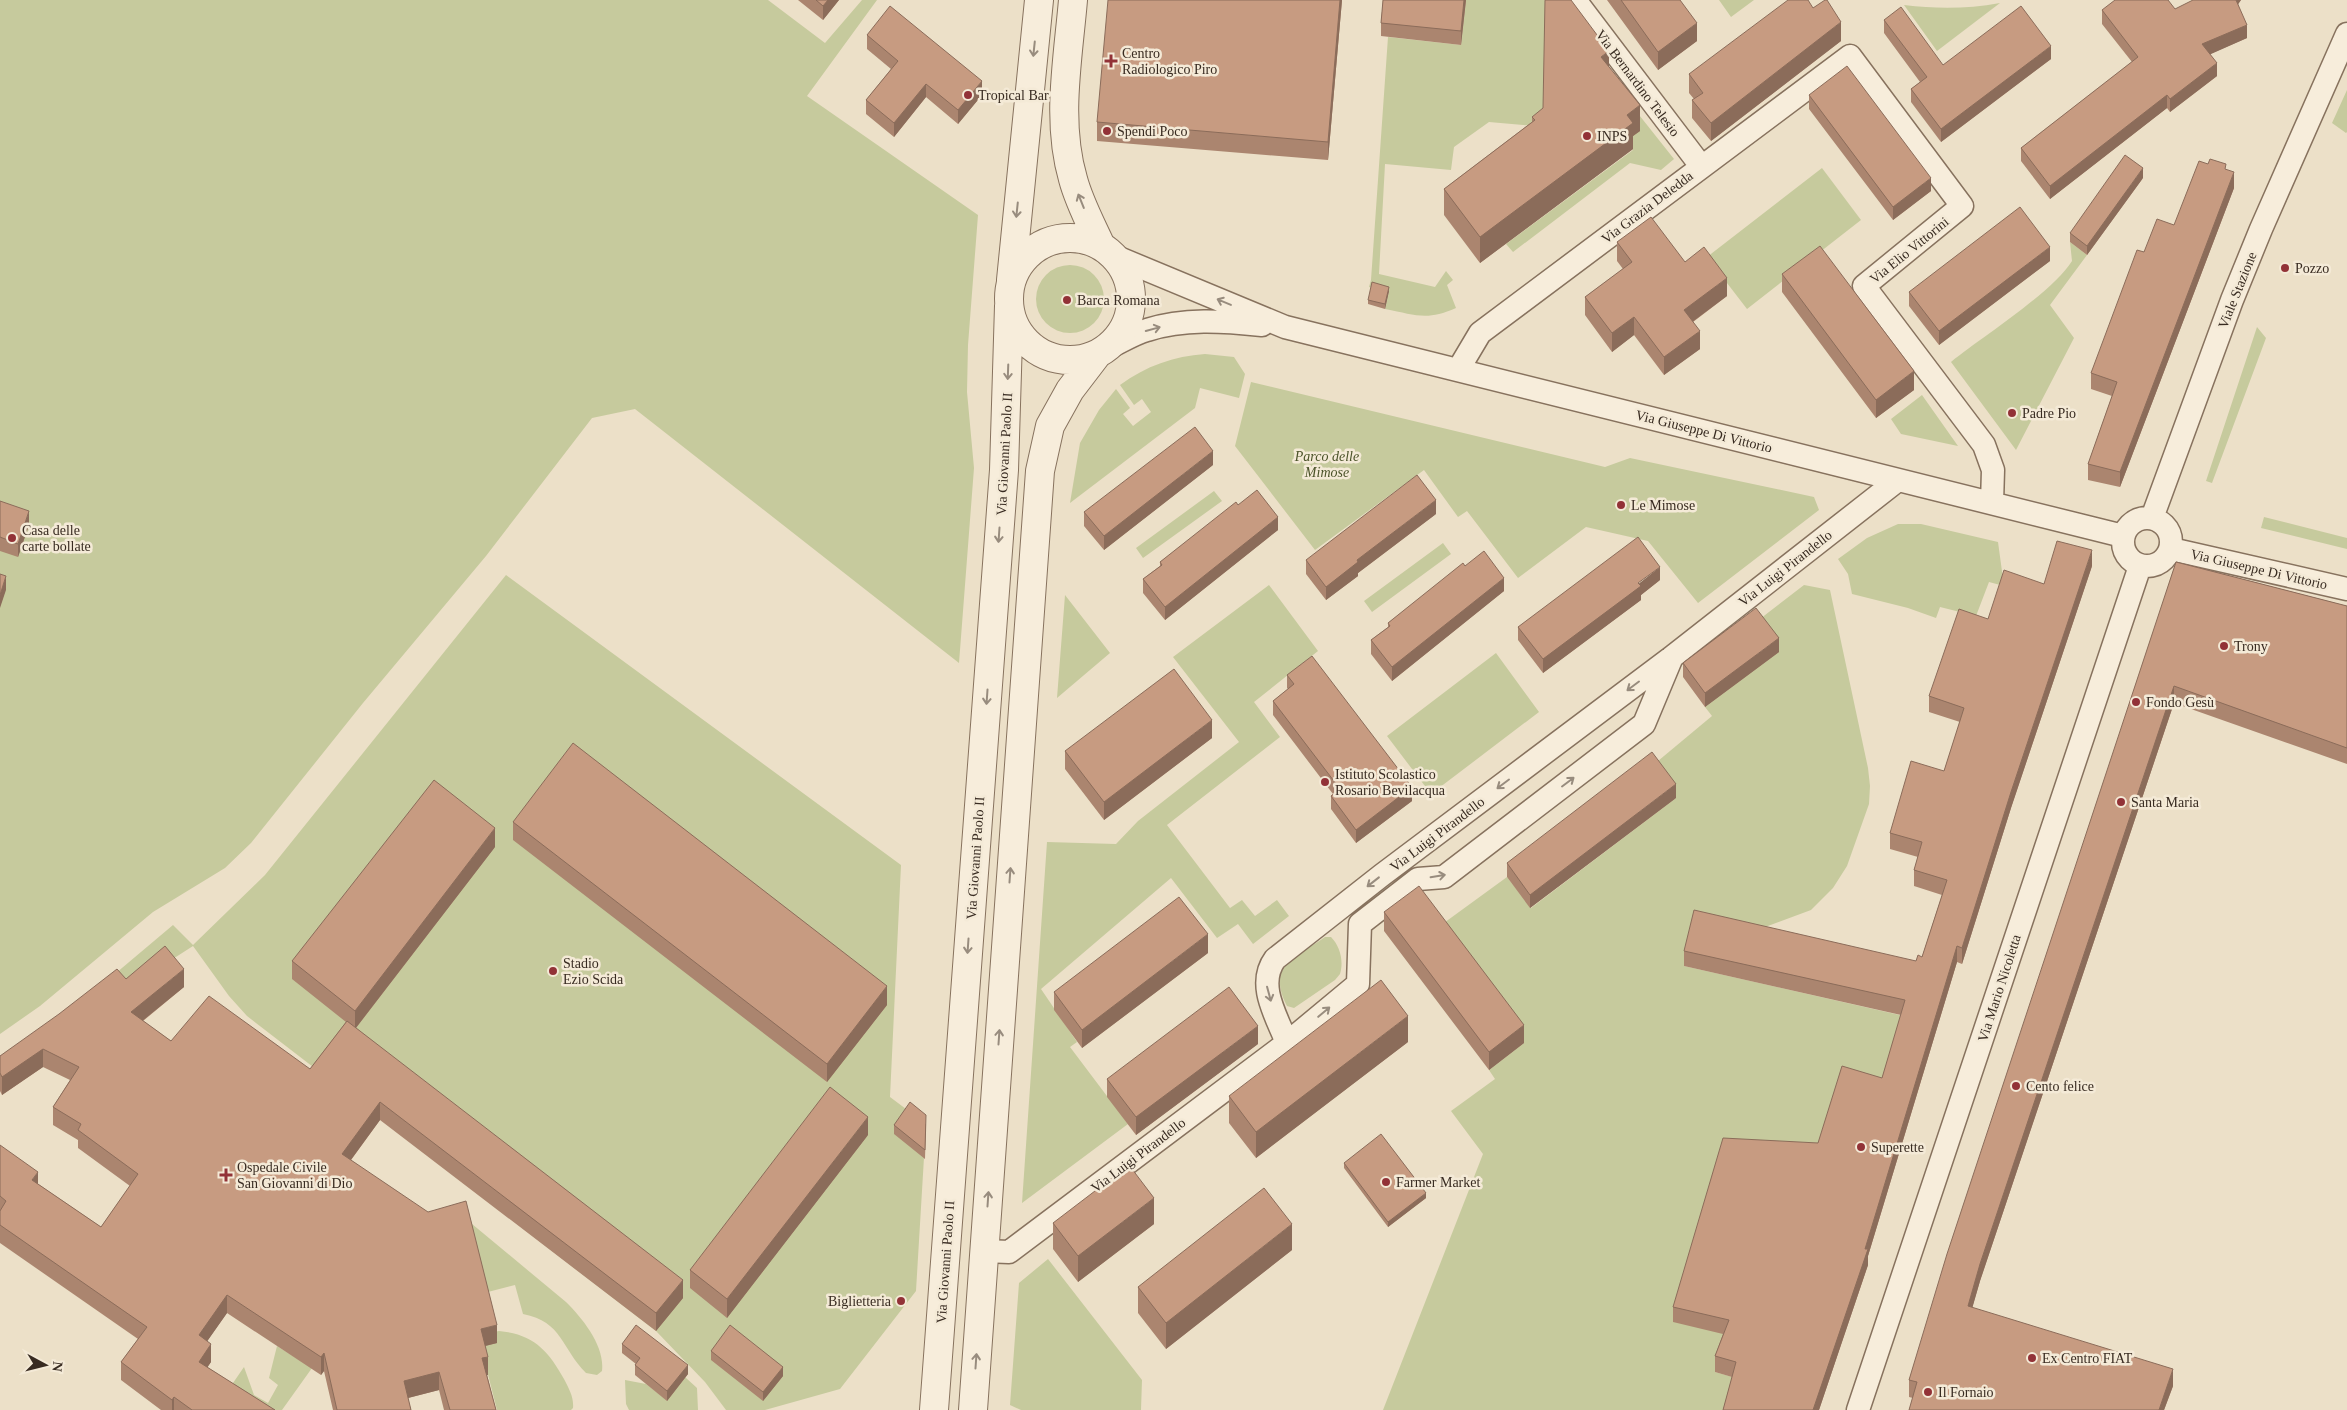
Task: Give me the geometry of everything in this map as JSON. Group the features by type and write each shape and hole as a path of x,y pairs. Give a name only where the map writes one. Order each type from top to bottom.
{"street":[{"name":"Via Giovanni Paolo II","path":"934,1410 1004,470 1010,296 1039,0"},
{"path":"973,1410 1040,471 1050,426 1070,390 1126,327 1132,303 1131,286 1123,267 1108,251 1073,180 1064,118 1073,0"},
{"name":"Via Bernardino Telesio","path":"1575,0 1701,166"},
{"name":"Viale Stazione","path":"2152,518 2232,300 2347,34"},
{"name":"Via Grazia Deledda","path":"1458,370 1480,333 1850,56"},
{"name":"Via Elio Vittorini","path":"1850,56 1962,206 1864,286 1984,445 1993,470 1992,503"},
{"path":"1078,238 1285,327 1214,320 1176,323 1146,330 1080,361 1064,361 1048,357 1033,349 1021,337 1013,322 1010,296 1016,271 1025,257 1038,247 1053,240 1078,238"},
{"name":"Via Giuseppe Di Vittorio","path":"1285,327 2123,536"},
{"name":"Via Luigi Pirandello","path":"1287,1043 1268,994 1266,979 1269,968 1275,959 1382,874 1672,657 1898,480"},
{"path":"2152,518 2166,526 2170,533 2171,548 2162,562 2147,567 2140,566 2127,557 2122,544 2123,536 2131,524 2137,520 2152,518"},
{"name":"Via Giuseppe Di Vittorio","path":"2171,548 2347,589"},
{"name":"Via Mario Nicoletta","path":"1858,1410 2140,566"},
{"name":"Via Luigi Pirandello","path":"984,1251 1009,1252 1287,1043 1358,984 1360,924 1418,878 1444,877 1644,724 1672,657"}],"green space":[{"path":"0,0 768,0 825,43 862,0 877,0 807,96 978,215 968,345 967,392 974,468 959,663 635,409 592,418 486,556 363,703 251,843 225,868 153,912 40,1006 0,1034"},
{"path":"1466,0 1544,0 1560,12 1543,112 1534,126 1489,122 1454,147 1451,170 1385,164 1379,274 1435,287 1446,271 1453,280 1447,285 1456,308 1429,316 1413,315 1385,309 1389,291 1369,287 1388,37 1461,45"},
{"path":"1719,0 1754,0 1731,17"},
{"path":"2000,3 1937,51 1904,5 1952,8"},
{"path":"1609,77 1674,159 1661,170 1630,163 1513,252 1506,244 1633,150"},
{"path":"2347,90 2347,132 2346,133 2332,123"},
{"path":"1822,168 1861,220 1747,309 1707,257"},
{"path":"2070,242 2087,255 2050,305 2074,338 2016,450 1951,362 2034,300 2063,273 2072,261"},
{"path":"1070,265 1083,268 1094,275 1101,286 1104,299 1101,312 1094,323 1083,330 1070,333 1057,330 1046,323 1039,312 1036,299 1039,286 1046,275 1057,268"},
{"path":"2257,327 2266,338 2212,483 2206,481"},
{"path":"1205,354 1234,357 1245,374 1239,398 1200,388 1195,408 1070,503 1080,443 1099,410 1116,389 1130,408 1123,414 1133,426 1151,412 1142,399 1134,405 1120,385 1150,367 1182,357"},
{"name":"Parco delle Mimose","path":"1251,382 1605,467 1630,458 1814,497 1819,510 1698,603 1648,541 1586,527 1518,578 1467,511 1458,517 1424,470 1315,550 1235,446"},
{"path":"1922,395 1958,446 1901,434 1891,419"},
{"path":"1214,491 1222,501 1143,558 1136,548"},
{"path":"2264,517 2347,538 2347,549 2261,528"},
{"path":"1898,524 1921,524 1998,542 2004,586 1989,582 1976,616 1940,607 1936,618 1908,608 1852,594 1848,574 1838,559 1867,538"},
{"path":"1443,543 1451,554 1372,612 1364,601"},
{"name":"Stadio Ezio Scida","path":"506,575 901,865 890,1097 926,1124 916,1291 840,1389 765,1410 726,1410 705,1382 656,1331 247,1016 229,996 193,946 165,964 84,1000 173,925 193,945 265,875"},
{"path":"1269,585 1318,651 1254,702 1280,737 1167,825 1230,908 1242,900 1255,916 1277,900 1289,916 1253,944 1238,924 1217,938 1171,878 1041,989 1077,1042 1070,1047 1128,1124 1022,1203 1047,842 1116,844 1138,821 1239,742 1173,657"},
{"path":"1804,585 1830,590 1868,768 1869,804 1847,866 1833,888 1811,910 1738,937 1684,966 1904,1016 1885,1084 1832,1114 1729,1336 1715,1372 1736,1378 1727,1410 1383,1410 1483,1154 1451,1111 1495,1079 1489,1070 1524,1043 1437,928 1507,877 1531,908 1676,798 1652,766 1712,716 1705,707 1778,652 1756,622"},
{"path":"1065,595 1110,653 1057,698"},
{"path":"1496,653 1539,712 1431,794 1387,736"},
{"path":"1325,937 1331,937 1339,949 1342,964 1340,974 1335,980 1294,1008 1287,1006 1281,992 1280,981 1282,972 1294,957"},
{"path":"466,1219 573,1309 592,1334 600,1352 602,1371 597,1375 586,1373 554,1330 546,1323 523,1314 515,1285 484,1293"},
{"path":"1048,1259 1142,1380 1141,1410 1021,1410 1010,1405 1019,1283"},
{"path":"499,1331 530,1340 545,1352 558,1369 569,1390 573,1404 571,1410 497,1410 481,1347 494,1332"},
{"path":"277,1346 312,1368 282,1410 247,1410 224,1396 244,1367 254,1395 268,1403 278,1385 269,1378"},
{"path":"685,1377 697,1388 698,1410 629,1410 626,1404 625,1380 646,1384 667,1400"}],"building":[{"path":"816,0 828,0 823,6"},
{"path":"1108,0 1340,0 1328,142 1097,122"},
{"path":"1383,0 1464,0 1461,31 1381,23"},
{"name":"INPS","path":"1545,0 1571,0 1609,51 1601,57 1640,105 1627,115 1633,123 1480,237 1444,189 1535,120 1532,117 1543,108"},
{"path":"1621,0 1680,0 1697,23 1658,52"},
{"path":"1788,0 1808,0 1813,8 1827,0 1841,22 1711,123 1692,100 1703,93 1689,74"},
{"path":"2115,0 2168,0 2175,9 2193,0 2236,0 2247,25 2202,44 2217,63 2170,99 2167,95 2050,186 2021,148 2138,57 2102,10"},
{"path":"890,6 982,81 958,110 926,84 894,123 866,100 898,61 867,35"},
{"path":"2021,6 2051,46 1941,129 1911,89 1927,77 1884,20 1901,7 1943,65"},
{"path":"1847,66 1931,178 1893,207 1809,95"},
{"path":"2125,155 2143,168 2087,246 2070,233"},
{"path":"2210,159 2226,164 2225,169 2234,172 2120,472 2088,464 2117,382 2091,373 2137,250 2144,252 2157,219 2174,225 2199,161 2208,164"},
{"path":"2020,207 2050,247 1939,331 1909,292"},
{"path":"1651,217 1685,262 1704,247 1727,278 1684,310 1700,331 1664,357 1634,317 1612,333 1585,297 1632,262 1617,242"},
{"path":"1820,246 1914,371 1876,400 1782,274"},
{"path":"1372,282 1389,287 1385,304 1368,300"},
{"path":"1195,427 1213,451 1104,536 1084,512"},
{"path":"1417,475 1436,500 1357,560 1358,562 1326,587 1306,560"},
{"path":"1257,490 1278,517 1165,607 1143,579 1162,565 1160,562 1236,502 1238,505"},
{"path":"0,501 29,511 18,544 0,537"},
{"path":"1638,537 1660,567 1638,583 1641,586 1543,659 1518,627"},
{"path":"2057,541 2092,550 2011,792 1962,948 1957,946 1865,1249 1868,1249 1813,1410 1723,1410 1736,1362 1715,1356 1729,1320 1673,1307 1723,1138 1818,1143 1842,1066 1882,1078 1905,1000 1684,951 1694,910 1916,961 1918,955 1922,957 1947,880 1914,870 1922,842 1890,833 1911,761 1944,771 1964,708 1929,696 1959,609 1988,619 2004,570 2044,584"},
{"path":"1484,551 1504,578 1392,667 1371,640 1390,626 1388,623 1463,563 1465,566"},
{"path":"2176,562 2347,606 2347,748 2174,686 1980,1264 1968,1306 2173,1369 2159,1410 1909,1410 1917,1382 1909,1380 1947,1254"},
{"path":"0,574 6,576 0,595"},
{"path":"1756,608 1779,638 1705,693 1683,663"},
{"path":"1312,656 1412,787 1356,830 1331,796 1340,789 1273,701 1294,684 1287,675"},
{"path":"1174,669 1212,720 1104,802 1065,751"},
{"path":"573,743 887,986 827,1064 513,822"},
{"path":"1652,752 1676,784 1530,895 1507,863"},
{"path":"434,780 495,828 355,1011 292,961"},
{"path":"1419,886 1524,1025 1489,1052 1384,912"},
{"path":"1179,897 1208,934 1082,1030 1054,992"},
{"name":"Ospedale Civile San Giovanni di Dio","path":"165,946 184,969 131,1012 171,1041 209,996 310,1069 347,1021 683,1280 656,1313 380,1102 342,1154 428,1212 466,1201 497,1325 481,1329 488,1357 482,1358 496,1410 450,1410 439,1372 404,1381 411,1410 337,1410 324,1353 321,1357 227,1295 199,1335 211,1344 199,1362 275,1410 192,1410 174,1397 172,1400 121,1362 147,1327 0,1225 0,1211 6,1201 0,1196 0,1145 38,1172 32,1180 101,1227 138,1174 78,1130 81,1124 53,1107 79,1067 43,1049 2,1077 0,1073 0,1056 59,1014 117,969 126,979"},
{"path":"1381,980 1408,1016 1256,1132 1229,1096"},
{"path":"1229,987 1258,1026 1136,1117 1107,1079"},
{"path":"830,1087 868,1117 727,1299 690,1270"},
{"path":"910,1102 926,1115 925,1150 894,1125"},
{"path":"1381,1134 1426,1193 1388,1222 1344,1163"},
{"path":"1129,1165 1154,1198 1078,1256 1053,1223"},
{"path":"1264,1188 1292,1224 1166,1323 1138,1287"},
{"path":"636,1325 688,1365 667,1391 635,1365 640,1358 622,1344"},
{"path":"730,1325 783,1367 763,1392 711,1351"}],"place":[{"name":"Centro Radiologico Piro","path":"1111,61"},
{"name":"Tropical Bar","path":"968,95"},
{"name":"Spendi Poco","path":"1107,131"},
{"name":"INPS","path":"1587,136"},
{"name":"Pozzo","path":"2285,268"},
{"name":"Barca Romana","path":"1067,300"},
{"name":"Padre Pio","path":"2012,413"},
{"name":"Le Mimose","path":"1621,505"},
{"name":"Casa delle carte bollate","path":"12,538"},
{"name":"Trony","path":"2224,646"},
{"name":"Fondo Gesù","path":"2136,702"},
{"name":"Istituto Scolastico Rosario Bevilacqua","path":"1325,782"},
{"name":"Santa Maria","path":"2121,802"},
{"name":"Stadio Ezio Scida","path":"553,971"},
{"name":"Cento felice","path":"2016,1086"},
{"name":"Superette","path":"1861,1147"},
{"name":"Ospedale Civile San Giovanni di Dio","path":"226,1175"},
{"name":"Farmer Market","path":"1386,1182"},
{"name":"Biglietteria","path":"901,1301"},
{"name":"Ex Centro FIAT","path":"2032,1358"},
{"name":"Il Fornaio","path":"1928,1392"}]}
